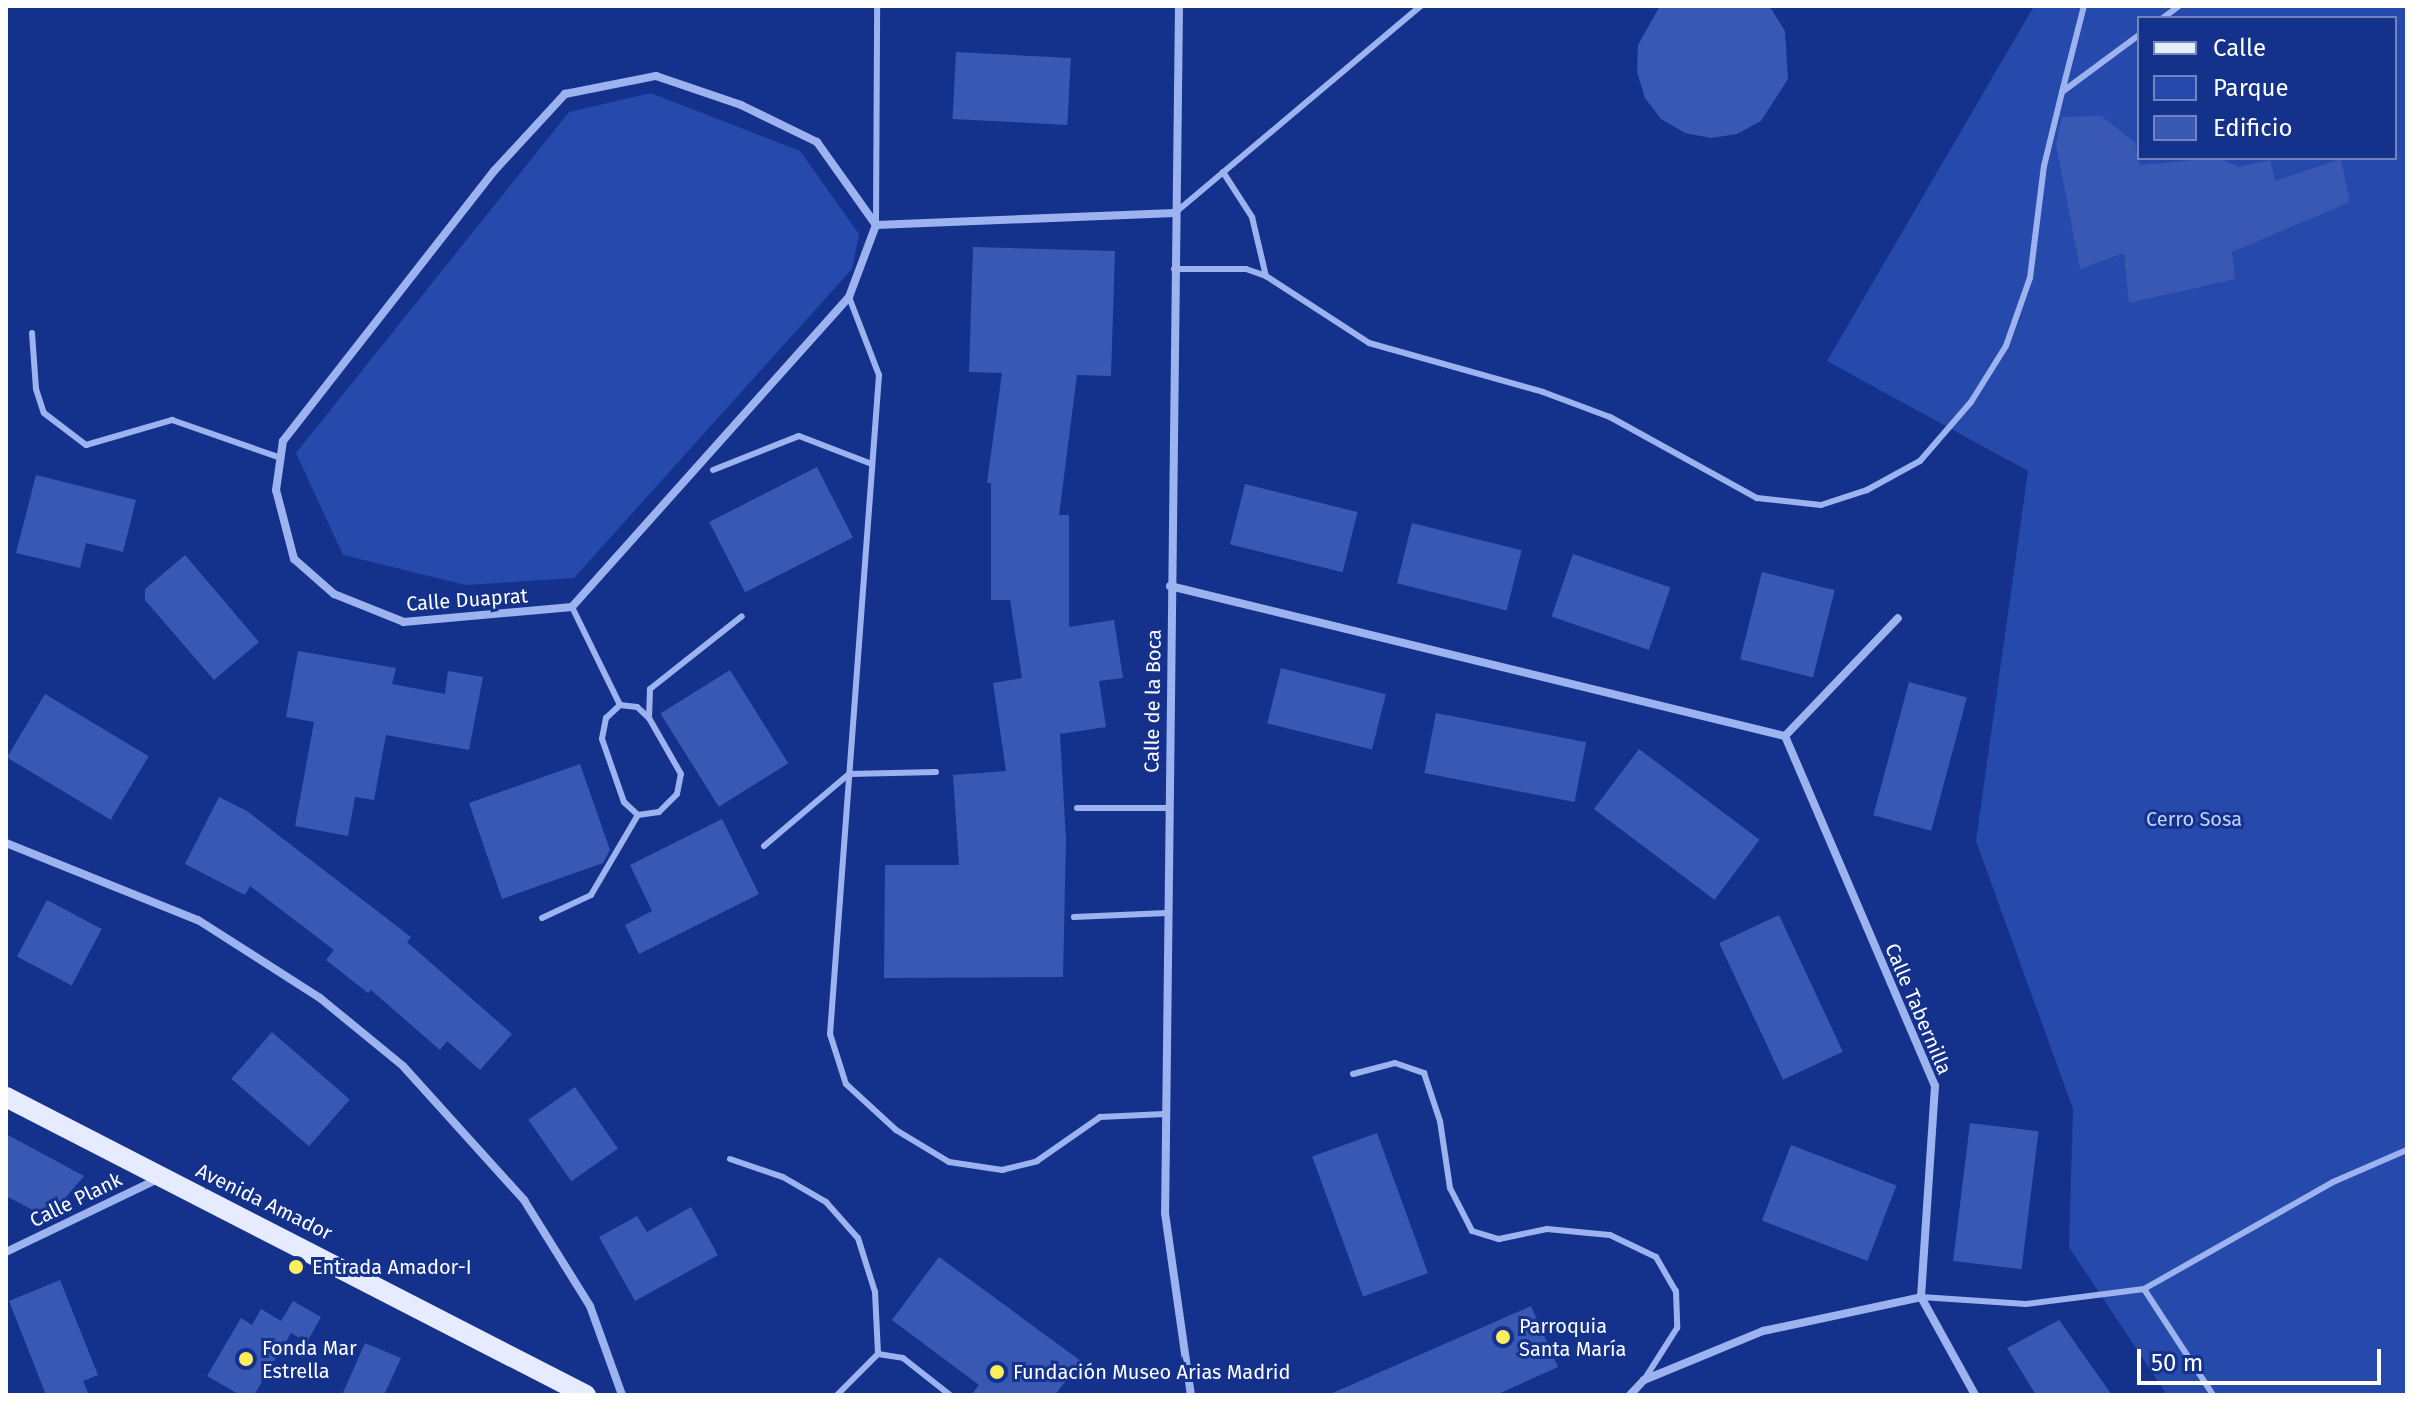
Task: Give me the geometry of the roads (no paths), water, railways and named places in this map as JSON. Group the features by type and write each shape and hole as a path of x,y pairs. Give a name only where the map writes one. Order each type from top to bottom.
{"main road":[{"name":"Avenida Amador","path":"6,1097 160,1178 431,1311 586,1395"}],"street":[{"name":"Calle de la Boca","path":"1179,6 1165,1213 1191,1395"},
{"path":"281,458 283,441 465,208 565,94 656,76 741,105 817,142 876,225"},
{"path":"876,225 1175,213"},
{"path":"572,607 849,297 876,225"},
{"name":"Calle Duaprat","path":"281,458 276,490 294,559 334,594 404,622 572,607"},
{"path":"1170,586 1785,736 1898,618"},
{"name":"Calle Tabernilla","path":"1785,736 1935,1086 1921,1297"},
{"path":"6,843 198,920 320,998 403,1066 524,1200 590,1306 622,1395"},
{"name":"Calle Plank","path":"6,1252 160,1178"},
{"path":"1630,1395 1644,1380 1763,1331 1921,1297 1975,1395"}],"lane":[{"path":"876,225 877,6"},
{"path":"1175,213 1421,6"},
{"path":"1174,269 1222,267 1266,276 1369,343 1543,392 1610,417 1757,498 1821,505 1867,490 1920,461 1971,402 2006,346 2030,278 2044,166 2084,6"},
{"path":"2062,92 2137,36"},
{"path":"1223,172 1252,217 1266,276"},
{"path":"849,297 879,375 830,1034 846,1084 896,1130 949,1162 1002,1170 1037,1161 1100,1117 1165,1114"},
{"path":"32,333 36,389 44,413 86,445 172,420 281,458"},
{"path":"713,470 799,436 872,464"},
{"path":"572,607 620,705"},
{"path":"649,718 650,689 742,616"},
{"path":"620,705 637,707 649,718 681,774 677,794 659,812 638,815 624,802 602,739 606,718 620,705"},
{"path":"764,846 849,774 936,772"},
{"path":"1077,808 1168,808"},
{"path":"542,918 591,895 638,815"},
{"path":"1074,917 1167,913"},
{"path":"1353,1074 1395,1063 1424,1073 1440,1121 1450,1188 1472,1231 1499,1239 1547,1229 1610,1235 1656,1257 1676,1291 1677,1328 1644,1380"},
{"path":"1921,1297 2026,1304 2144,1289 2333,1182 2407,1150"},
{"path":"730,1159 783,1177 826,1202 858,1238 875,1292 878,1354 837,1395"},
{"path":"2144,1289 2213,1395"},
{"path":"878,1354 903,1358 950,1395"}],"place":[{"name":"Entrada Amador-I","path":"296,1267"},
{"name":"Parroquia Santa María","path":"1503,1337"},
{"name":"Fonda Mar Estrella","path":"246,1359"},
{"name":"Fundación Museo Arias Madrid","path":"997,1372"}],"park label":[{"name":"Cerro Sosa","path":"2194,819"}]}
